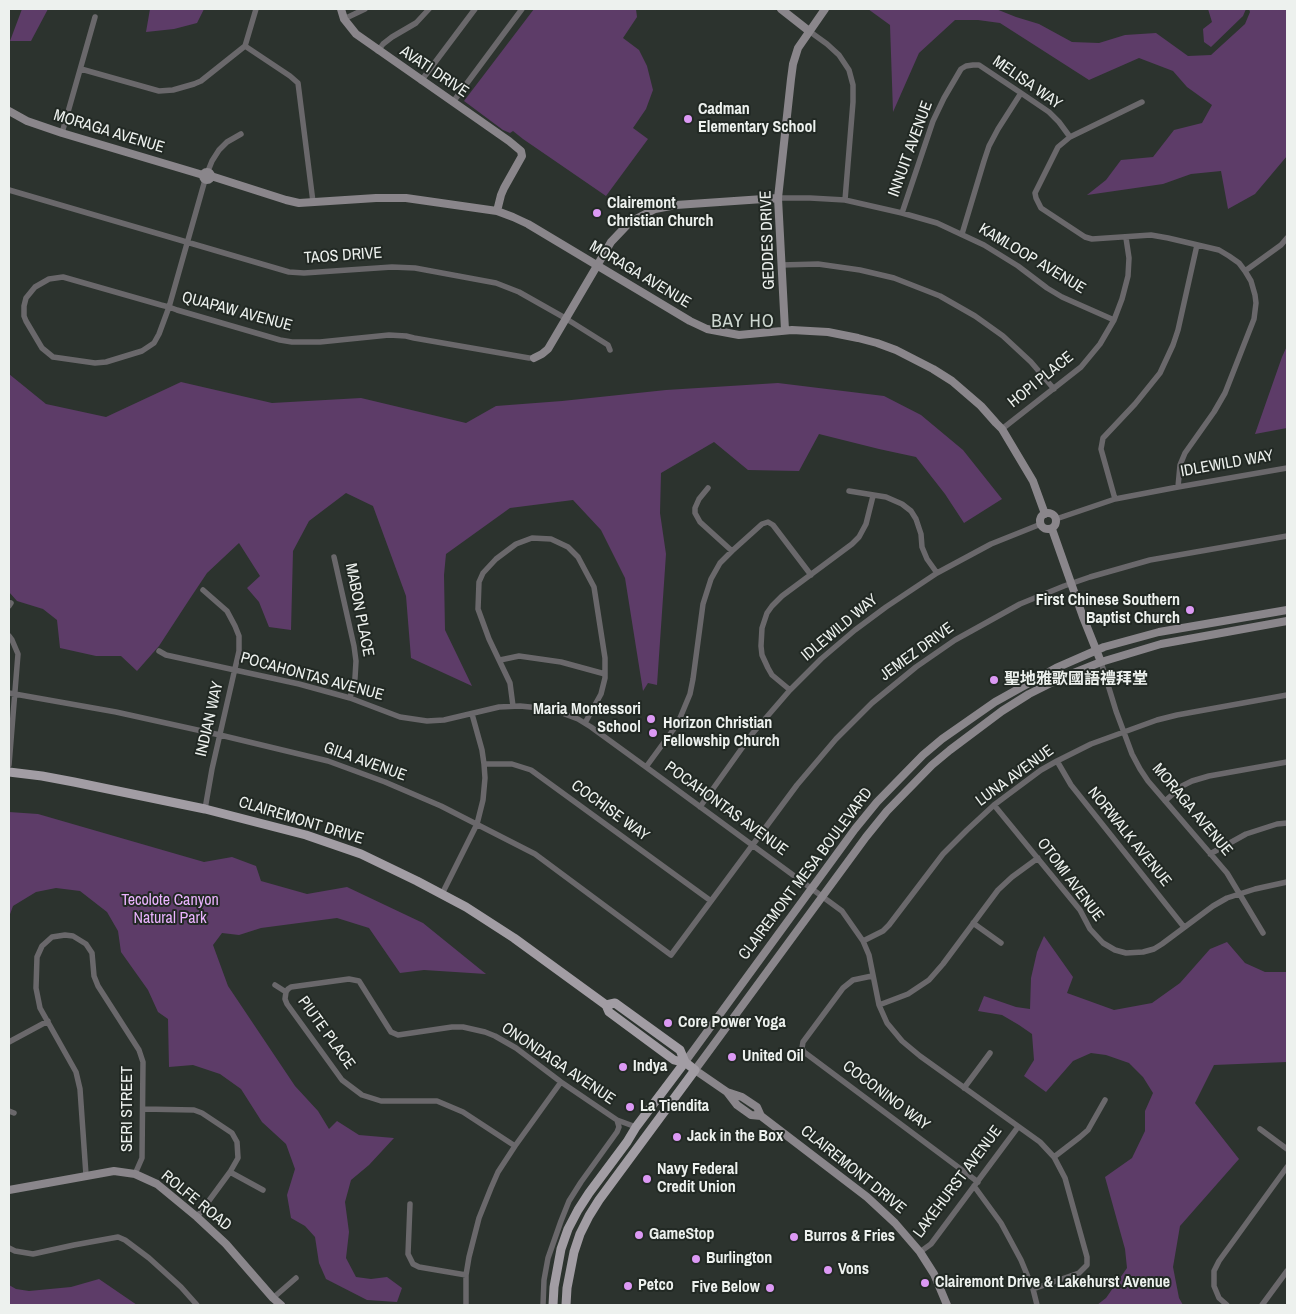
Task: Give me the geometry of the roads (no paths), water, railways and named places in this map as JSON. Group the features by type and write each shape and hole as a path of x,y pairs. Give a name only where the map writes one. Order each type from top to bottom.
{"main road":[{"name":"AVATI DRIVE","path":"341,9 344,19 356,34 521,151 522,156 500,195 497,211"},
{"path":"782,9 809,31"},
{"name":"GEDDES DRIVE","path":"785,330 778,198 793,64 798,48 825,9"},
{"name":"MORAGA AVENUE","path":"9,111 27,121 62,133 286,200 313,202 406,198 497,211 528,224 690,321 707,329 739,335 785,330 828,332 877,343 896,350 952,381 981,406 1002,429 1033,481 1045,514"},
{"name":"KAMLOOP AVENUE","path":"534,358 548,349 611,242 630,222 655,209 676,205 778,198"},
{"path":"1045,514 1051,514 1056,519 1055,526 1052,529 1044,528 1041,524 1042,517 1045,514"},
{"name":"MORAGA AVENUE","path":"1052,529 1101,662"},
{"name":"CLAIREMONT MESA BOULEVARD","path":"553,1305 554,1287 561,1249 568,1229 588,1192 627,1142 636,1127 855,829 877,802 923,755 995,702 1056,668 1096,650 1159,632 1287,610"},
{"name":"CLAIREMONT MESA BOULEVARD","path":"566,1305 567,1288 574,1252 580,1234 599,1200 866,837 887,811 932,765 1002,711 1029,694 1061,678 1101,662 1161,644 1287,621"},
{"name":"CLAIREMONT DRIVE","path":"9,772 74,782 205,809 306,835 361,854 466,907 514,938 606,1005 615,1003 680,1050 685,1062 728,1092 737,1105 751,1115 761,1116 867,1197 900,1227 920,1252 934,1274 947,1305"},
{"name":"ROLFE ROAD","path":"9,1190 114,1171 135,1174 157,1184 197,1217 226,1244 281,1305"}],"street":[{"path":"81,69 159,90 174,90 201,82 245,46 256,9"},
{"path":"344,19 365,9"},
{"path":"378,51 392,37 416,23 429,9"},
{"path":"421,81 475,9"},
{"path":"453,102 522,9"},
{"path":"62,133 95,17"},
{"path":"809,31 839,54 848,70 853,85 845,200"},
{"path":"245,46 290,76 298,84 313,202"},
{"name":"MELISA WAY","path":"962,69 966,66 979,65 1049,112 1070,137"},
{"name":"INNUIT AVENUE","path":"902,213 933,121 944,98 962,69"},
{"path":"962,234 989,146 1021,93"},
{"path":"1142,102 1070,137 1058,147 1035,193 1041,208 1084,237 1092,239 1126,238 1151,235 1219,250 1239,263 1251,281 1256,303 1254,318 1225,393 1185,453 1180,465 1178,487"},
{"path":"169,307 212,161 227,142 241,134"},
{"name":"TAOS DRIVE","path":"9,190 289,272 304,274 392,267 415,268 496,283 519,292 565,318 608,345 610,350"},
{"name":"KAMLOOP AVENUE","path":"778,198 845,200 937,223 984,245 1062,297 1114,320"},
{"name":"HOPI PLACE","path":"1002,429 1081,367 1100,344 1114,320 1128,276 1129,258 1126,238"},
{"path":"1245,271 1281,245 1287,238"},
{"path":"1115,500 1101,449 1103,438 1135,404 1160,373 1178,330 1198,245"},
{"path":"781,264 818,264 860,270 894,278 940,296 975,316 1003,336 1031,362 1054,389"},
{"name":"QUAPAW AVENUE","path":"169,307 154,343 142,351 106,362 95,363 53,357 42,348 24,316 26,298 35,287 49,279 63,278 169,307 280,340 320,342 406,336 534,358"},
{"name":"IDLEWILD WAY","path":"1056,519 1115,500 1287,468"},
{"path":"708,488 698,499 694,508 695,512 700,522 732,551"},
{"path":"849,491 886,498 902,504 910,511 916,519 921,534 922,547 927,559 937,573"},
{"path":"790,690 772,675 762,655 762,628 767,613 782,596 859,537 866,524 873,496"},
{"path":"646,767 673,730 690,694 703,604 711,579 720,563 762,524 768,522 773,525 811,575"},
{"name":"IDLEWILD WAY","path":"700,807 752,734 790,690 821,659 855,630 937,573 992,544 1041,524"},
{"name":"JEMEZ DRIVE","path":"671,956 797,785 836,739 872,703 909,673 955,640 1020,604 1071,583 1150,560 1287,536"},
{"path":"512,706 510,683 489,639 478,609 479,582 484,572 496,559 516,544 532,538 551,539 568,547 578,557 594,587 605,658 604,674 601,694 585,723"},
{"name":"MABON PLACE","path":"334,557 356,661 355,678 350,698"},
{"name":"INDIAN WAY","path":"203,590 227,611 239,636 239,651 205,809"},
{"path":"9,636 18,654 12,693 9,765"},
{"name":"POCAHONTAS AVENUE","path":"159,651 166,655 300,684 350,698 400,717 427,721 444,720 499,706 540,708 562,713 585,723 753,845 842,911 863,940 869,955 879,1005 887,1023 902,1041 1040,1142 1054,1157 1065,1178 1087,1257 1087,1265 1079,1273 1033,1289"},
{"path":"500,660 519,656 560,662 604,674"},
{"name":"MORAGA AVENUE","path":"1101,662 1132,754 1140,769 1148,781 1227,873 1263,933"},
{"name":"GILA AVENUE","path":"12,693 116,712 220,735 328,761 385,782 441,806 535,854 671,956"},
{"name":"LUNA AVENUE","path":"863,940 883,931 889,925 944,854 967,830 994,805 1041,770 1091,744 1157,720 1287,695"},
{"path":"442,894 477,824 483,800 484,764 472,714"},
{"name":"NORWALK AVENUE","path":"1057,761 1071,785 1184,927"},
{"path":"1165,801 1182,786 1192,781 1209,776 1287,762"},
{"name":"COCHISE WAY","path":"484,764 512,764 531,770 712,901"},
{"name":"OTOMI AVENUE","path":"994,805 1080,910 1090,929 1103,943 1115,950 1126,953 1143,952 1154,949 1184,927"},
{"path":"1210,854 1246,834 1277,824 1287,823"},
{"path":"879,1005 908,994 928,980 943,964 998,890 1038,858"},
{"path":"1184,927 1227,898 1287,882"},
{"path":"973,923 1001,943"},
{"name":"SERI STREET","path":"48,1021 40,1008 36,988 37,957 42,946 52,937 65,934 73,936 86,944 92,953 94,976 98,986 139,1050 143,1062 142,1158 135,1174"},
{"name":"COCONINO WAY","path":"872,976 849,982 843,988 803,1042 802,1048 807,1055 976,1184 1001,1223 1021,1260 1033,1289 1037,1305"},
{"name":"ONONDAGA AVENUE","path":"286,992 291,986 348,979 359,981 391,1032 398,1034 463,1027 496,1036 516,1048 561,1082 617,1120 636,1127"},
{"path":"275,986 286,992"},
{"name":"PIUTE PLACE","path":"286,992 285,999 287,1004 342,1080 362,1095 381,1101 437,1101 463,1112 515,1146"},
{"path":"9,1042 48,1021 76,1072 80,1089 86,1175"},
{"path":"964,1088 990,1053"},
{"path":"466,1305 466,1275 469,1257 479,1218 498,1172 561,1082"},
{"path":"1054,1157 1088,1130 1104,1100"},
{"path":"143,1109 194,1110 202,1113 232,1133 237,1142 238,1158 197,1217"},
{"path":"543,1305 544,1280 548,1258 561,1222 569,1202 577,1189 617,1132 619,1127 617,1120"},
{"name":"LAKEHURST AVENUE","path":"920,1252 931,1244 1018,1127"},
{"path":"1260,1128 1287,1148"},
{"path":"1227,1305 1219,1298 1214,1286 1214,1271 1219,1261 1287,1167"},
{"path":"230,1172 264,1190"},
{"path":"410,1204 408,1254 413,1264 419,1267 466,1275"},
{"path":"9,1248 15,1251 34,1254 118,1238 125,1240 149,1258 181,1287 197,1305"},
{"path":"1262,1305 1287,1271"},
{"path":"273,1298 296,1278"}],"place":[{"name":"Cadman Elementary School","path":"688,119"},
{"name":"Clairemont Christian Church","path":"597,213"},
{"name":"First Chinese Southern Baptist Church","path":"1190,610"},
{"name":"聖地雅歌國語禮拜堂","path":"994,680"},
{"name":"Maria Montessori School","path":"651,719"},
{"name":"Horizon Christian Fellowship Church","path":"653,733"},
{"name":"Core Power Yoga","path":"668,1023"},
{"name":"United Oil","path":"732,1057"},
{"name":"Indya","path":"623,1067"},
{"name":"La Tiendita","path":"630,1107"},
{"name":"Jack in the Box","path":"677,1137"},
{"name":"Navy Federal Credit Union","path":"647,1179"},
{"name":"GameStop","path":"639,1235"},
{"name":"Burros & Fries","path":"794,1237"},
{"name":"Burlington","path":"696,1259"},
{"name":"Vons","path":"828,1270"},
{"name":"Clairemont Drive & Lakehurst Avenue","path":"925,1283"},
{"name":"Petco","path":"628,1286"},
{"name":"Five Below","path":"770,1288"}],"district":[{"name":"BAY HO","path":"743,322"}],"park label":[{"name":"Tecolote Canyon Natural Park","path":"170,910"}]}
